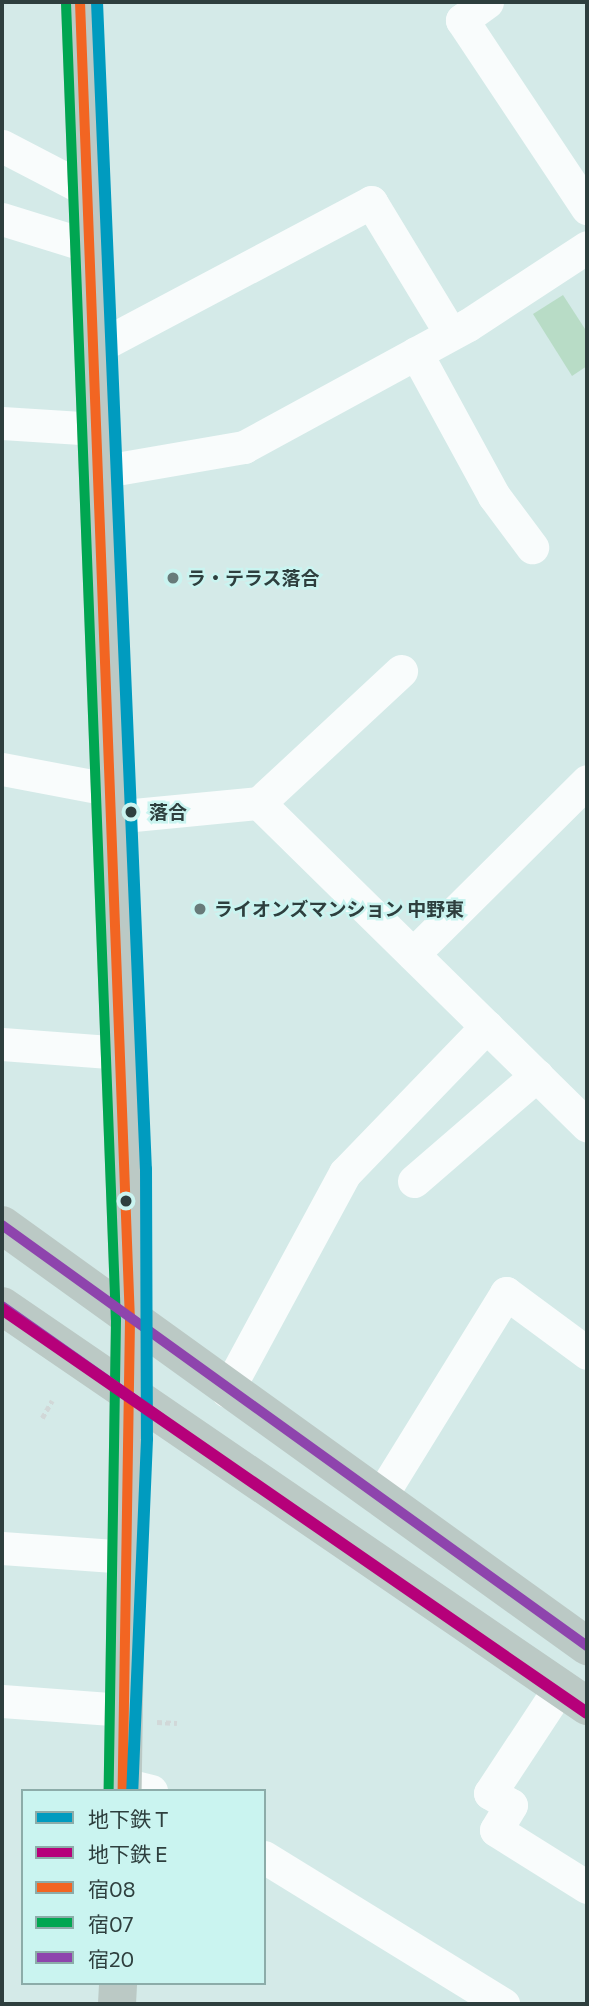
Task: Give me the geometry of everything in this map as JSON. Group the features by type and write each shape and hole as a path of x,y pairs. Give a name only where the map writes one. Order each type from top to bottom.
{"main road":[{"path":"80,2 85,189 123,1054 130,1320 128,1557 138,1716 132,1788"},
{"path":"2,1225 228,1391 587,1646"},
{"path":"2,1306 129,1396 574,1697"},
{"path":"117,2004 118,1985"}],"street":[{"path":"487,2 461,20 587,208"},
{"path":"2,146 85,189"},
{"path":"92,350 371,202 451,334"},
{"path":"2,219 89,246"},
{"path":"99,472 244,447 451,334 587,247"},
{"path":"416,353 494,496 532,547"},
{"path":"2,423 97,429"},
{"path":"2,769 113,804 259,803 401,671"},
{"path":"413,954 587,781"},
{"path":"259,803 587,1125"},
{"path":"228,1391 316,1215 370,1143 487,1026"},
{"path":"2,1044 123,1054"},
{"path":"414,1181 537,1075"},
{"path":"379,1499 506,1293 587,1353"},
{"path":"2,1548 128,1557"},
{"path":"574,1697 490,1793 511,1805 496,1830 587,1887"},
{"path":"2,1701 138,1716"},
{"path":"266,1858 503,2004"}],"path":[{"path":"42,1418 52,1401"},
{"path":"138,1716 177,1723"}],"green space":[{"path":"563,295 587,332 587,366 572,376 533,314"}],"metro line":[{"name":"T","path":"97,2 146,1169 147,1439 132,1789"},
{"name":"E","path":"2,1309 587,1713"}],"transit line":[{"name":"宿08","path":"80,2 130,1320 123,1789"},
{"name":"宿07","path":"66,3 116,1320 109,1789"},
{"name":"宿20","path":"2,1225 587,1646"},
{"name":"宿20","path":"2,1306 161,1418"}],"place":[{"name":"ラ・テラス落合","path":"173,578"},
{"name":"落合","path":"131,812"},
{"name":"ライオンズマンション 中野東","path":"200,909"}]}
